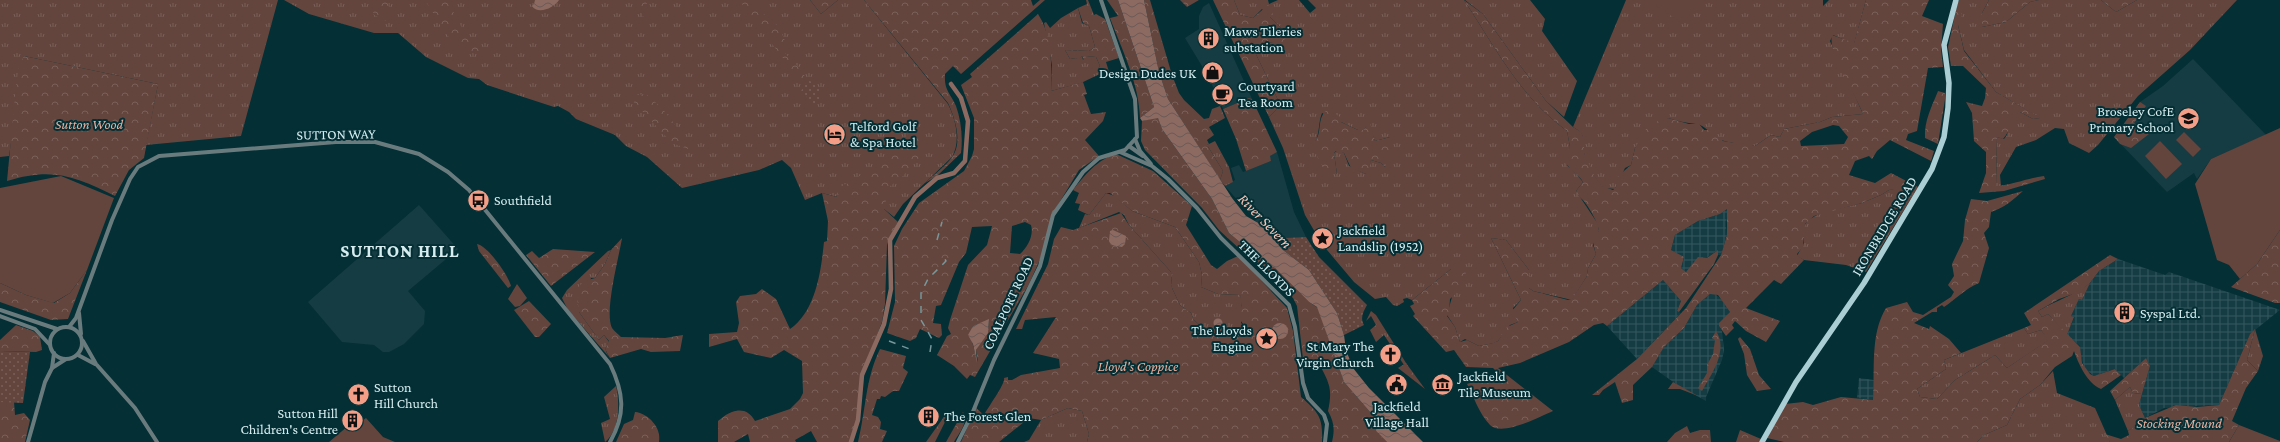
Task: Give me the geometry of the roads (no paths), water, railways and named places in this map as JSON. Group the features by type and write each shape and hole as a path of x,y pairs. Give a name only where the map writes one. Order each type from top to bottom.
{"main road":[{"name":"IRONBRIDGE ROAD","path":"1762,442 1789,393 1867,277 1932,169 1944,137 1948,108 1949,83 1944,45 1956,0"}],"street":[{"path":"1102,0 1135,99 1137,120 1135,139 1129,146 1146,159 1155,169"},
{"path":"1135,139 1146,159"},
{"name":"SUTTON WAY","path":"69,327 79,311 112,220 130,179 138,168 148,160 159,156 336,142 375,142 394,146 419,154 434,162 469,190 610,364 620,387 623,399 616,430 610,442"},
{"name":"COALPORT ROAD","path":"958,442 972,414 994,360 1040,266 1054,215 1083,172 1099,158 1120,151 1129,146"},
{"name":"THE LLOYDS","path":"1120,151 1155,169 1197,208 1221,238 1289,305 1295,327 1303,383 1308,398 1324,415 1327,424 1325,442"},
{"path":"0,310 57,329 69,327 77,330 96,364 135,408 156,442"},
{"name":"SUTTON WAY","path":"79,311 81,335"},
{"path":"0,316 35,329 50,345 58,357 66,359"},
{"path":"50,345 51,336 57,329"},
{"path":"52,368 66,359 78,355 82,349 83,341"},
{"path":"28,442 43,388 52,368 54,353"},
{"path":"78,355 96,364"}],"water":[{"path":"535,0 559,0 550,8 538,10 532,6"},
{"path":"1118,0 1144,0 1159,72 1168,99 1232,198 1246,216 1260,224 1283,250 1309,270 1337,313 1344,335 1346,350 1353,368 1369,388 1423,442 1387,442 1376,431 1377,420 1344,382 1317,307 1309,302 1275,268 1266,264 1229,233 1212,199 1162,129 1158,118 1142,121 1140,118 1154,107"},
{"path":"1113,230 1126,236 1125,244 1122,247 1111,245 1109,241 1110,231"},
{"path":"1218,318 1223,323 1218,328 1213,323"},
{"path":"989,319 988,333 976,350 977,363 973,344 968,335 973,326"},
{"path":"1277,323 1283,323 1288,328 1286,337 1283,339 1277,339 1272,334 1272,328"}],"waterway":[{"path":"851,442 858,420 862,375 884,324 891,289 890,240 915,197 937,178 954,173 965,161 968,121 961,98 951,84"}],"railway":[{"path":"937,240 942,222"},
{"path":"930,352 932,339 921,320 921,293 928,279 946,261 943,256"},
{"path":"889,341 912,350"}],"place":[{"name":"Maws Tileries substation","path":"1208,39"},
{"name":"Design Dudes UK","path":"1212,73"},
{"name":"Courtyard Tea Room","path":"1222,94"},
{"name":"Broseley CofE Primary School","path":"2189,119"},
{"name":"Telford Golf & Spa Hotel","path":"835,134"},
{"name":"Southfield","path":"479,200"},
{"name":"Jackfield Landslip (1952)","path":"1323,238"},
{"name":"Syspal Ltd.","path":"2125,313"},
{"name":"The Lloyds Engine","path":"1267,338"},
{"name":"St Mary The Virgin Church","path":"1390,354"},
{"name":"Jackfield Village Hall","path":"1397,384"},
{"name":"Jackfield Tile Museum","path":"1442,384"},
{"name":"Sutton Hill Church","path":"359,395"},
{"name":"The Forest Glen","path":"929,416"},
{"name":"Sutton Hill Children's Centre","path":"353,421"}],"district":[{"name":"SUTTON HILL","path":"400,251"}],"park label":[{"name":"Sutton Wood","path":"89,124"},
{"name":"Lloyd's Coppice","path":"1138,366"},
{"name":"Stocking Mound","path":"2179,423"}],"water label":[{"name":"River Severn","path":"1265,221"}]}
